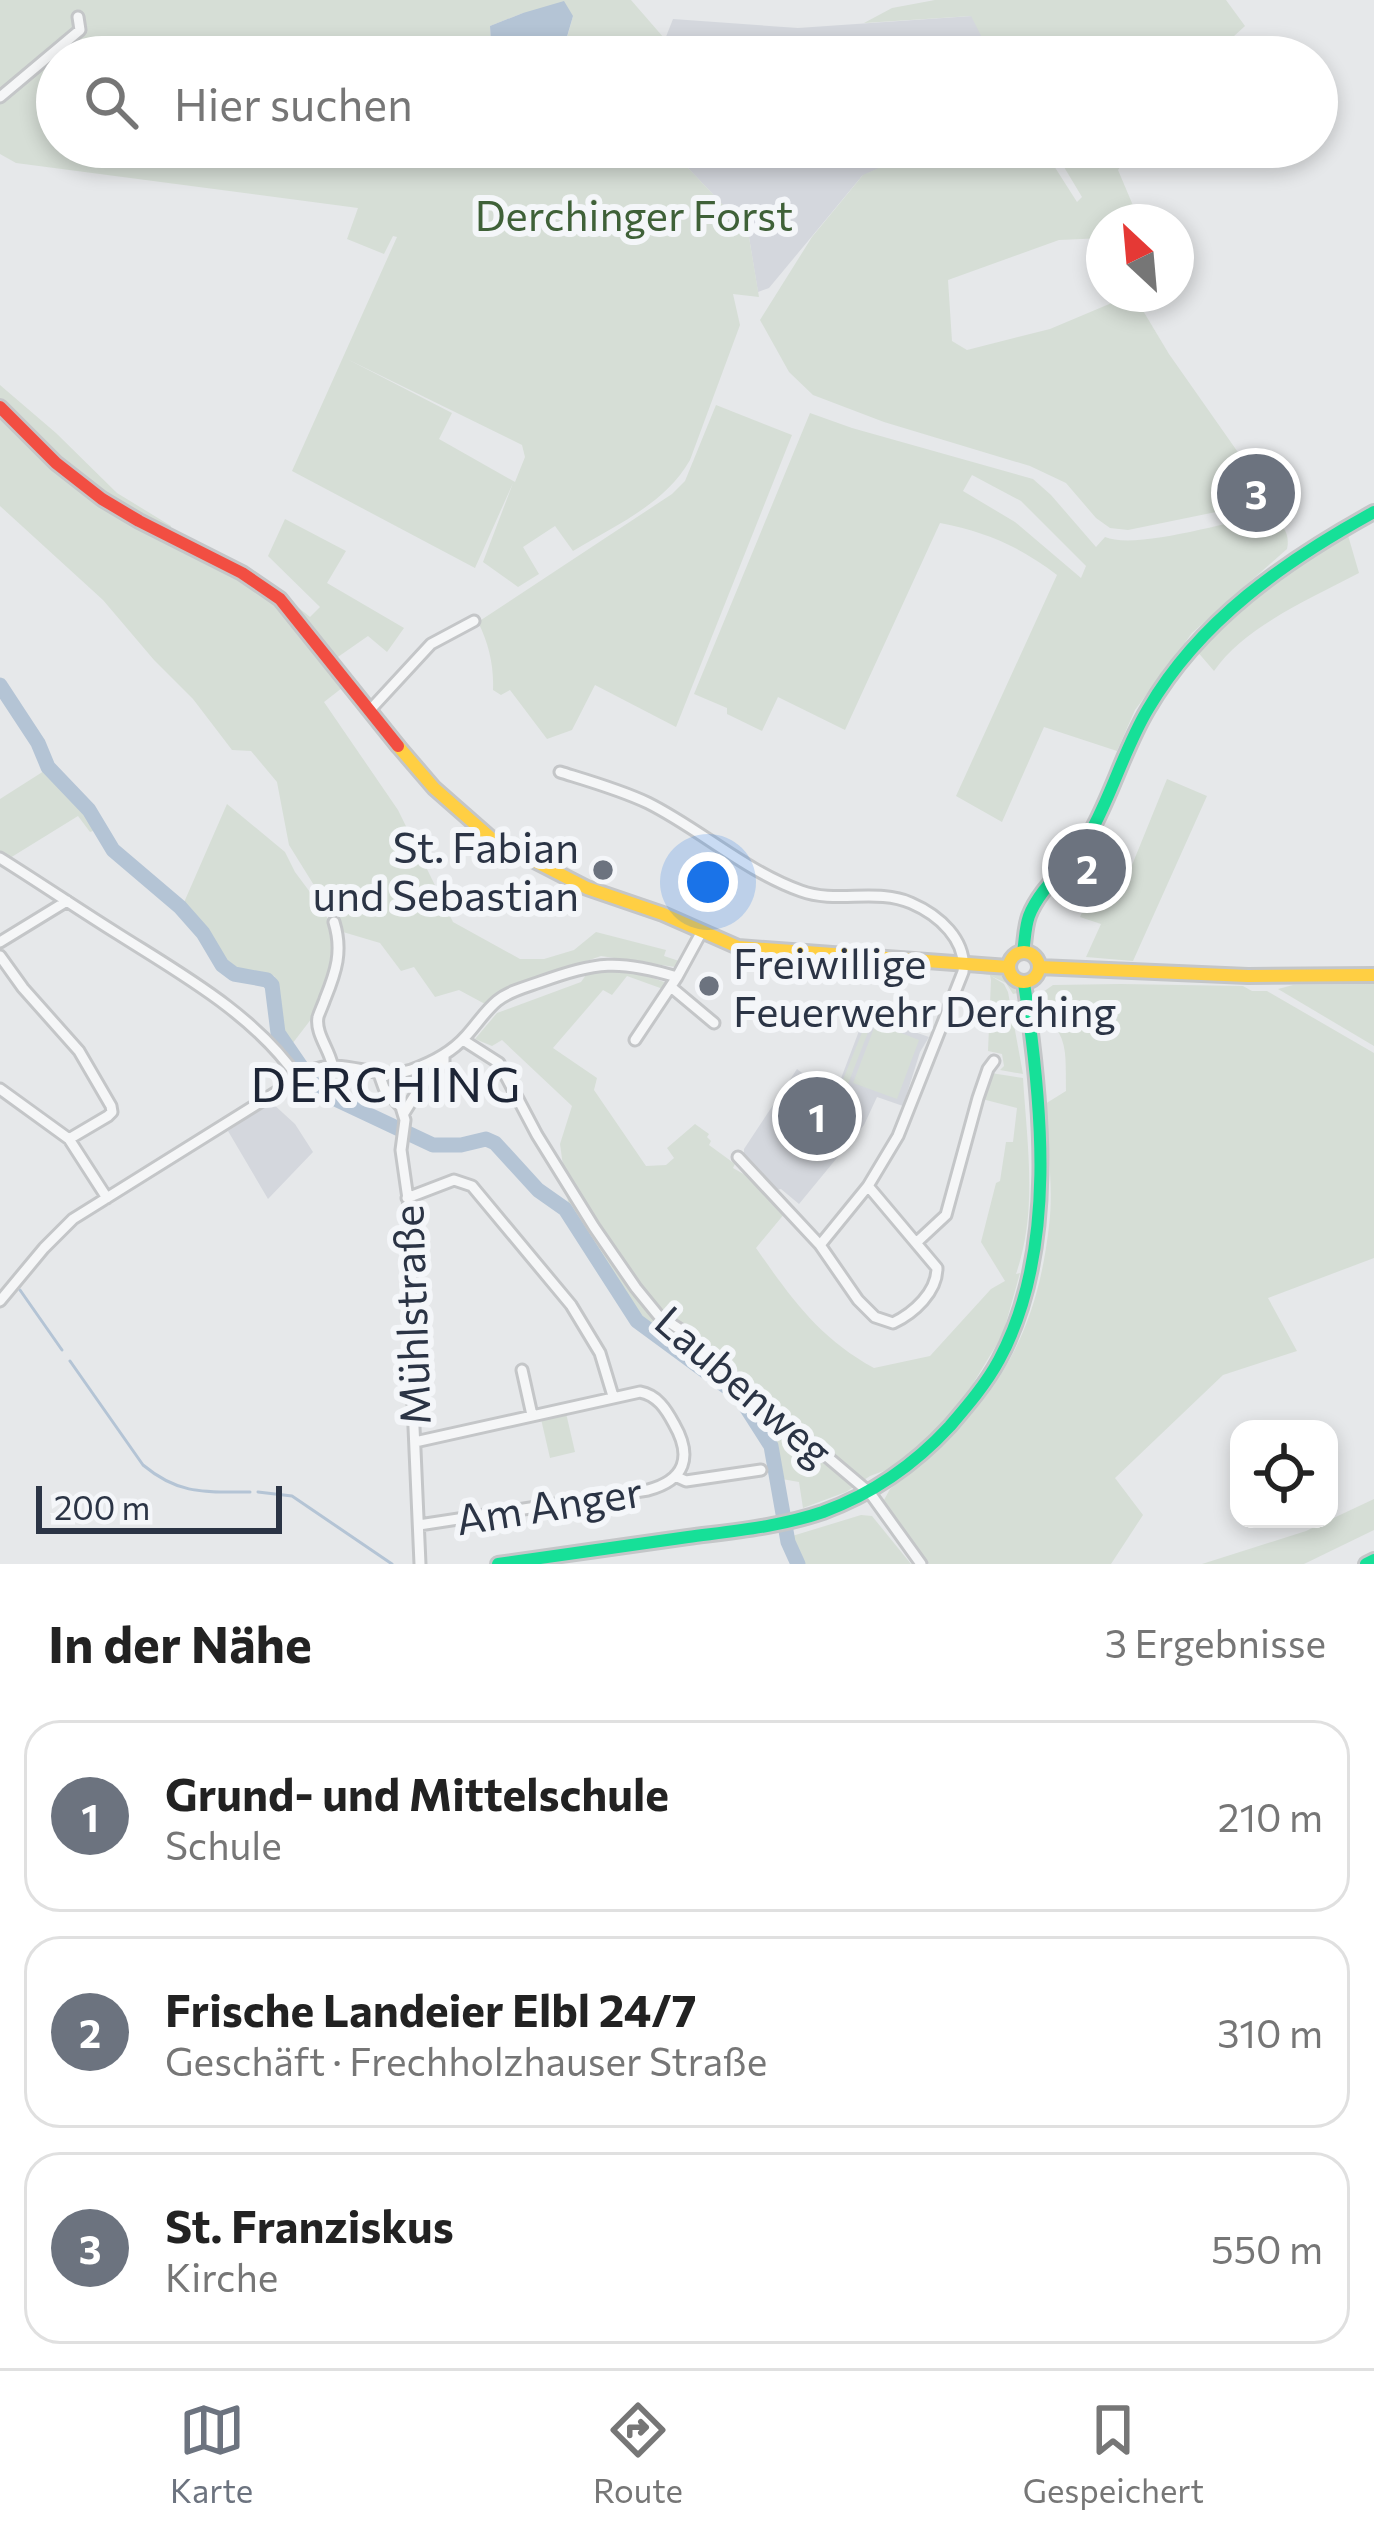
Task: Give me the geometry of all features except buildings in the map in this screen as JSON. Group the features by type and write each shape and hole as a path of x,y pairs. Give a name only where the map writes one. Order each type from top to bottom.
{"main road":[{"path":"0,407 44,453 116,509 257,580 280,599 434,788 492,839 587,888 752,950 1008,967"},
{"path":"1024,952 1029,916 1087,841 1146,711 1164,684 1208,631 1254,589 1307,550 1374,512"},
{"path":"1024,952 1034,956 1040,967 1035,978 1024,983 1013,978 1008,967 1013,956 1024,952"},
{"path":"1040,967 1248,976 1374,975"},
{"path":"498,1564 777,1525 821,1514 869,1493 912,1464 958,1420 993,1374 1019,1318 1036,1247 1042,1181 1024,983"},
{"path":"1366,1564 1374,1560"}],"street":[{"path":"73,36 80,30 78,17"},
{"path":"0,97 36,67"},
{"path":"370,710 430,644 474,621"},
{"path":"560,772 648,803 764,874 807,893 912,903 961,946 964,965 898,1136 868,1186 820,1245"},
{"path":"1,860 176,970 303,1075"},
{"path":"0,942 67,901"},
{"path":"332,1064 318,1017 338,968 339,937 334,922"},
{"path":"635,1040 700,933"},
{"path":"0,956 79,1051 111,1106 108,1116 69,1139"},
{"path":"0,1301 59,1230 303,1075 332,1064 379,1074 399,1073 444,1055 499,999 607,963 674,982 714,1023"},
{"name":"Laubenweg","path":"463,1040 499,1063 593,1227 658,1315 687,1334 869,1493 921,1564"},
{"path":"403,1124 419,1089 444,1063 444,1055"},
{"path":"917,1242 946,1215 978,1098 994,1061"},
{"name":"Mühlstraße","path":"379,1074 403,1124 401,1150 412,1234 410,1336 420,1564"},
{"path":"0,1089 69,1139 107,1198"},
{"path":"738,1157 820,1245 858,1300 875,1318 893,1323 933,1289 937,1268 868,1186"},
{"path":"407,1198 454,1180 472,1186 571,1305 600,1353 614,1396"},
{"path":"0,1278 13,1285"},
{"path":"522,1370 532,1415"},
{"name":"Am Anger","path":"415,1442 640,1392 649,1394 668,1412 685,1447 675,1476 658,1487 419,1525"},
{"name":"Am Anger","path":"675,1476 686,1481 760,1469"}],"shaded area":[{"path":"972,16 982,36 666,36 673,19 798,28"},
{"path":"688,168 880,168 862,176 769,288 758,292 748,231"},
{"path":"865,1015 929,1037 903,1106 877,1097 864,1125 799,1204 744,1161 744,1149 797,1069 834,1097"},
{"path":"271,1102 295,1124 313,1152 268,1199 228,1131"}],"green space":[{"path":"0,0 631,0 662,36 567,36 573,16 523,13 490,26 491,36 36,36 36,166 16,163 0,154"},
{"path":"935,0 1226,0 1245,26 1234,36 981,36 971,16 864,23 892,8"},
{"path":"54,168 688,168 748,231 759,297 733,294 740,325 690,460 680,475 638,512 573,551 555,526 523,547 539,574 518,587 483,562 513,483 475,568 292,471 397,237 393,236 384,254 347,239 358,208","holes":["347,359 522,445 525,457 515,482 439,439 452,413"]},
{"name":"Derchinger Forst","path":"879,168 1055,168 1077,202 1082,197 1065,168 1119,168 1132,204 1086,204 1086,239 1059,240 948,280 952,341 967,350 1050,329 1090,312 1144,312 1277,508 1255,504 1128,530 1110,528 1066,483 1030,466 813,395 789,372 760,320 812,237 863,175"},
{"path":"0,385 117,493 171,526 169,542 252,585 273,587 310,617 320,607 268,556 285,519 346,551 327,583 404,628 387,652 368,636 335,659 331,672 342,688 324,702 398,810 453,922 520,959 544,959 574,950 596,932 666,950 664,956 679,961 675,967 601,956 497,992 485,1004 459,990 435,997 414,967 401,971 380,943 343,932 289,845 277,782 251,751 232,750 193,699 103,600 0,506"},
{"path":"716,405 792,435 676,727 595,685 572,730 547,739 510,690 501,695 493,690 490,655 478,622 672,494 685,481"},
{"path":"810,413 1033,479 1096,547 1105,537 1159,538 1264,515 1286,532 1287,549 1192,633 1135,710 1117,751 1044,727 1002,822 956,796 1057,575 1002,541 940,523 845,730 778,697 762,731 694,694","holes":["972,475 1021,501 1086,566 1081,578 1015,522 963,491"]},
{"path":"1347,532 1359,573 1261,627 1214,671 1196,650 1268,587"},
{"path":"44,771 96,830 90,832 78,816 10,858 0,851 0,799"},
{"path":"1167,779 1207,796 1133,961 1086,957 1101,924 1080,917 1097,880 1088,873 1091,866 1110,872 1130,870"},
{"path":"227,804 285,852 336,936 333,968 315,1014 286,1052 275,1034 264,985 275,976 234,971 182,907"},
{"path":"604,969 633,971 667,983 663,989 627,976 612,995 603,990 553,1048 597,1078 594,1090 646,1166 666,1165 674,1158 667,1148 695,1124 709,1134 709,1145 785,1213 756,1248 822,1330 874,1368 930,1356 991,1289 1005,1281 981,1242 1000,1181 1006,1142 1013,1142 1017,1108 982,1099 991,1073 1023,1078 1029,1202 1016,1274 1020,1273 1003,1334 965,1397 929,1438 889,1469 846,1492 803,1508 799,1482 782,1479 773,1441 741,1392 640,1317 570,1216 560,1144 572,1106 502,1040 492,1046 475,1039 497,1013"},
{"path":"975,973 1003,976 1018,993 991,976 1008,992 1023,1074 1000,1070 1002,1054 988,1051 991,980 990,975"},
{"path":"1374,984 1374,1046 1278,989 1293,985"},
{"path":"1053,985 1243,986 1267,991 1374,1053 1374,1258 1268,1298 1297,1351 1223,1375 1115,1478 1143,1515 1111,1564 929,1564 884,1500 890,1489 953,1434 1000,1375 1032,1308 1042,1270 1051,1196 1045,1104 1066,1091 1066,1067 1061,1037 1037,1012 1036,997"},
{"path":"867,1020 872,1022 839,1107 843,1111 829,1128 819,1120 814,1123 802,1106 817,1089 834,1102"},
{"path":"876,1023 919,1040 897,1099 853,1083"},
{"path":"566,1413 575,1452 550,1458 541,1419"},
{"path":"1374,1499 1374,1530 1304,1564 1202,1564 1312,1528 1338,1528 1338,1516"},
{"path":"861,1515 872,1516 911,1564 803,1564 789,1537"}],"water":[{"path":"564,1 573,16 567,36 491,36 490,26"}],"waterway":[{"path":"0,685 48,767 89,810 113,850 180,907 222,965 234,974 272,985 278,1033 311,1081 331,1097 433,1145 486,1139 495,1143 538,1190 565,1209 637,1321 739,1396 771,1446 788,1542 798,1564"},
{"path":"20,1290 62,1350"},
{"path":"70,1361 143,1465 156,1475 193,1490 250,1492"},
{"path":"258,1492 292,1496 392,1564"}],"traffic: fast":[{"path":"1023,952 1034,905 1089,835 1140,724 1169,677 1247,596 1308,551 1374,512"},
{"path":"498,1564 806,1517 875,1487 950,1426 999,1360 1018,1317 1030,1272 1038,1224 1040,1125 1024,983"},
{"path":"1366,1564 1374,1560"}],"traffic: slow":[{"path":"398,746 434,788 492,839 587,888 738,947 1008,967"},
{"path":"1024,952 1035,956 1039,967 1035,978 1024,982 1013,978 1009,967 1013,956 1024,952"},
{"path":"1039,967 1248,976 1374,975"}],"traffic: jam":[{"path":"0,407 56,463 102,499 242,573 280,599 398,746"}],"place":[{"name":"St. Franziskus","path":"1256,493"},
{"name":"Frische Landeier Elbl 24/7","path":"1087,868"},
{"name":"St. Fabian und Sebastian","path":"603,870"},
{"name":"Freiwillige Feuerwehr Derching","path":"709,986"},
{"name":"Grund- und Mittelschule","path":"817,1116"}],"district":[{"name":"DERCHING","path":"387,1082"}]}
